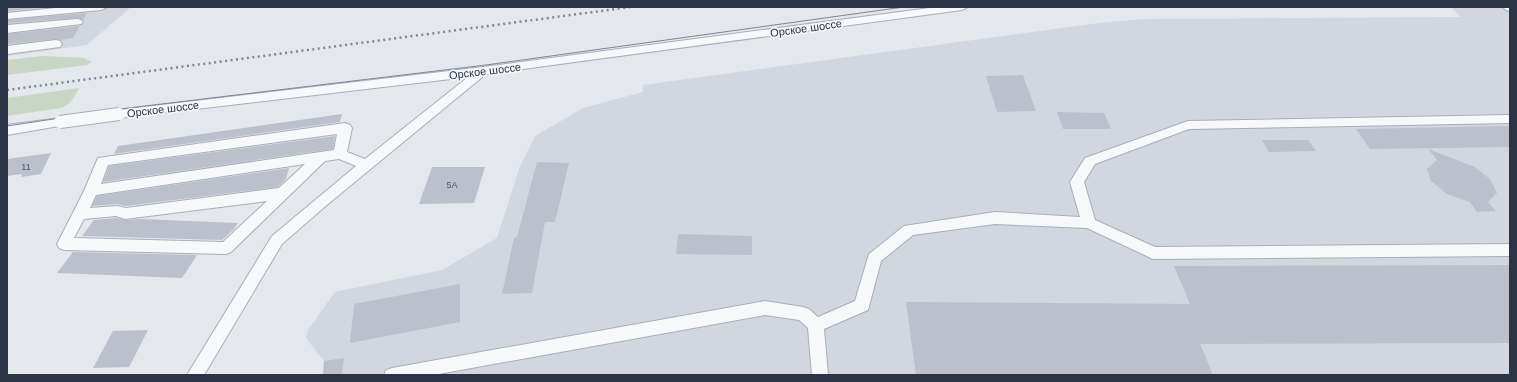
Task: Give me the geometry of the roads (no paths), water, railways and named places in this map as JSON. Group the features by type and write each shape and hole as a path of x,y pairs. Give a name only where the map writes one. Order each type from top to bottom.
{"street":[{"name":"Орское шоссе","path":"7,130 119,114 483,71 962,7"},
{"path":"7,16 101,8"},
{"path":"7,29 77,22"},
{"path":"7,50 56,44"},
{"path":"195,375 277,240 323,200 483,71"},
{"path":"1089,223 1077,182 1090,161 1188,125 1510,119"},
{"path":"321,157 226,248 64,244 91,190 103,161 345,128 340,154"},
{"path":"91,190 340,154 366,165"},
{"path":"79,214 117,211 125,214 284,193"},
{"path":"816,325 862,305 874,258 909,230 995,218 1089,223 1153,253 1510,250"},
{"path":"392,375 765,308 803,314 816,325 820,375"}],"tram line":[{"path":"7,126 120,109 486,65 904,7"}],"railway":[{"path":"7,90 631,7"}]}
